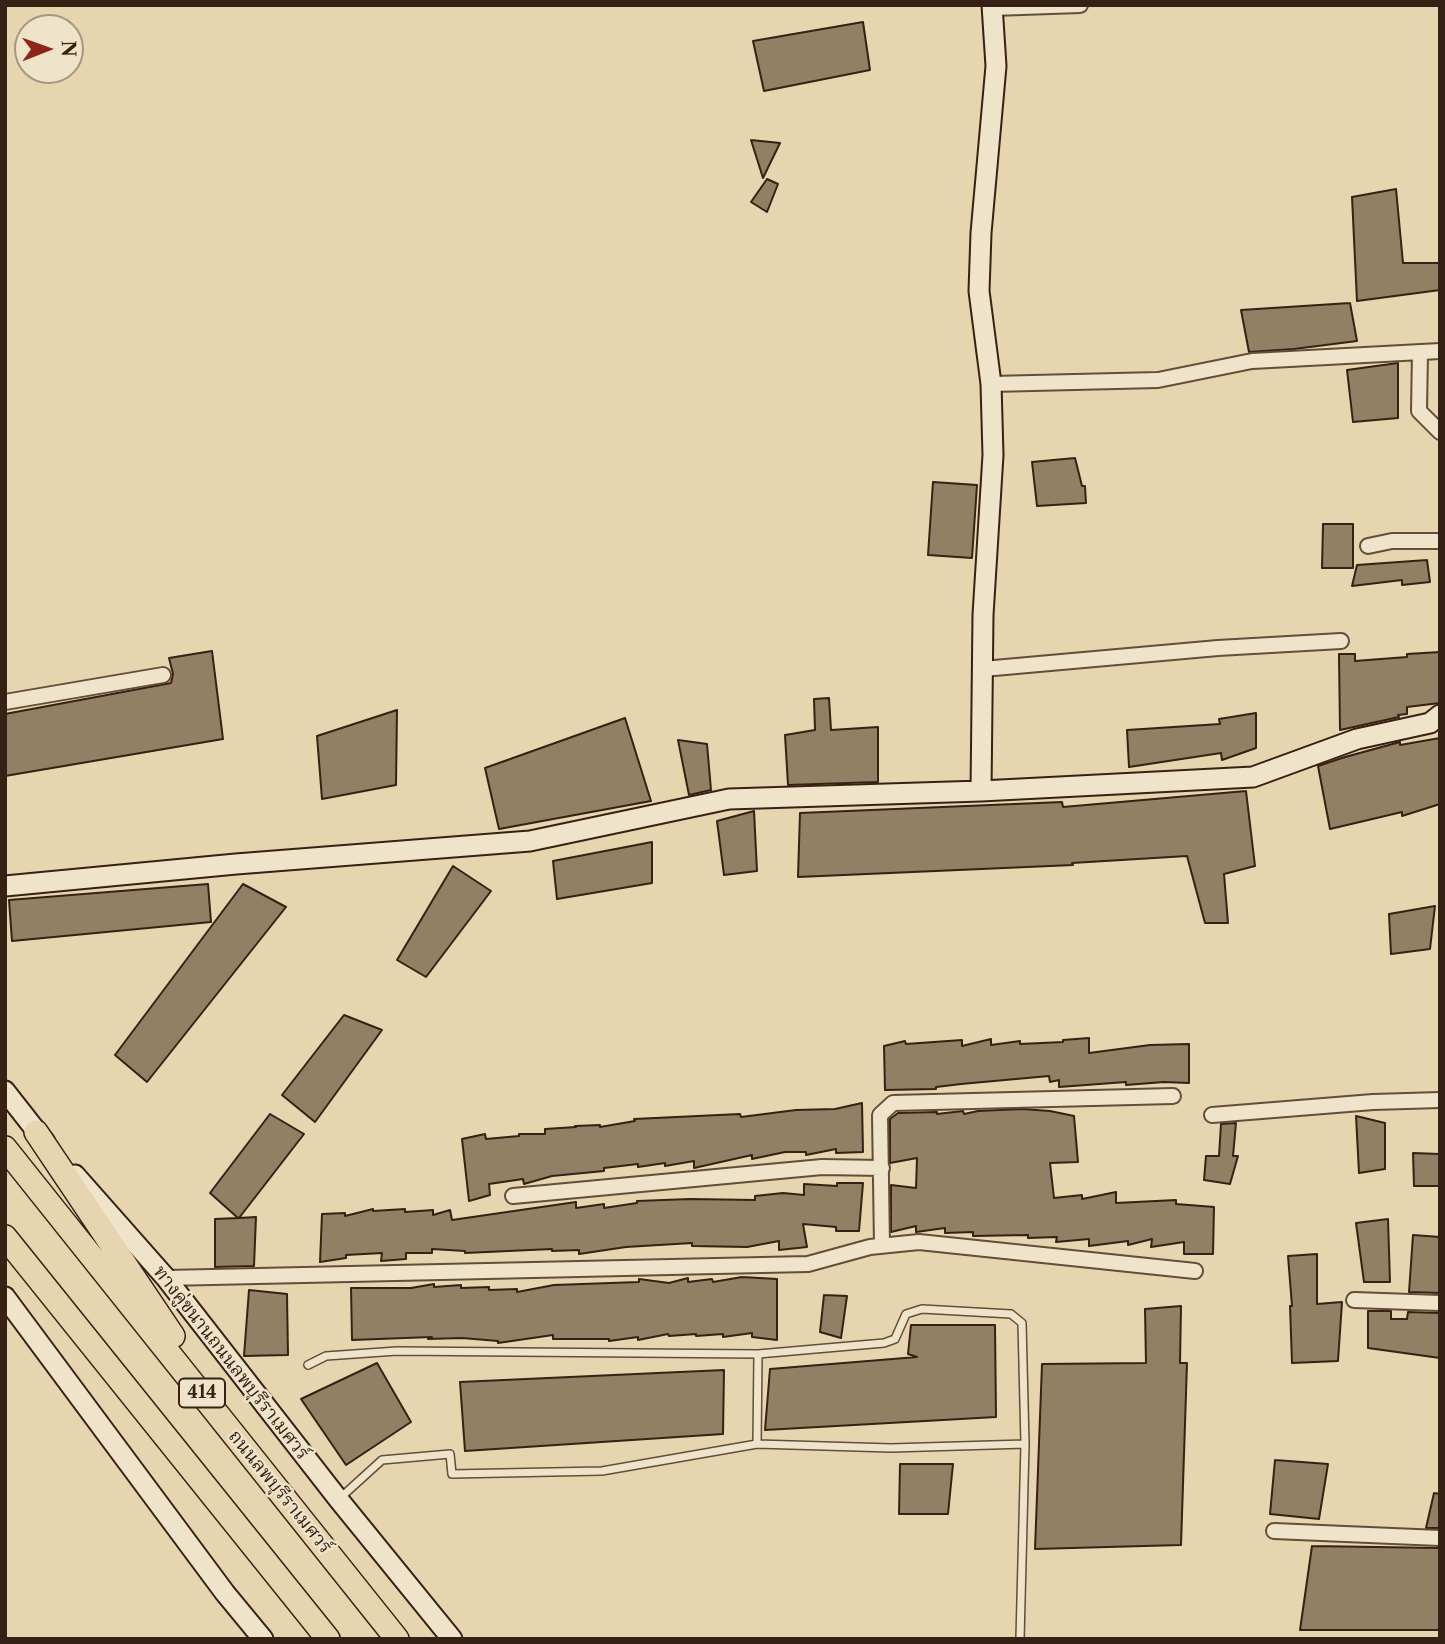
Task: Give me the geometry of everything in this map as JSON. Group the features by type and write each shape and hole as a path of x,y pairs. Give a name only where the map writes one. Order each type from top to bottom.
{"main road":[{"path":"36,1132 264,1471"},
{"name":"ถนนลพบุรีราเมศวร์","path":"5,1148 397,1639"},
{"name":"414","path":"5,1237 328,1639"}],"street":[{"path":"981,791 983,615 993,455 991,384 979,291 981,233 996,66 993,7 1080,5"},
{"path":"991,384 1158,380 1252,361 1440,351"},
{"path":"1420,352 1419,411 1440,432"},
{"path":"1368,545 1392,541 1440,541"},
{"path":"983,669 1218,648 1340,641"},
{"path":"5,702 163,675"},
{"path":"5,886 236,864 530,841 729,799 981,791 1253,777 1357,739 1430,723 1440,715"},
{"name":"ทางคู่ขนานถนนลพบุรีราเมศวร์","path":"5,1091 36,1132 166,1278 339,1500 452,1639"},
{"path":"882,1245 880,1115 893,1103 1172,1096"},
{"path":"1212,1115 1373,1102 1440,1100"},
{"path":"513,1196 822,1167 882,1168"},
{"path":"166,1278 808,1264 870,1247 919,1242 1195,1271"},
{"path":"5,1297 217,1582 263,1639"},
{"path":"1354,1300 1440,1303"},
{"path":"1274,1531 1440,1538"}],"lane":[{"path":"308,1365 326,1356 397,1351 758,1354 884,1343 895,1339 906,1314 922,1308 1011,1314 1022,1323 1025,1444 1020,1639"},
{"path":"757,1444 758,1354"},
{"path":"339,1500 382,1460 450,1454 452,1474 603,1471 757,1444 891,1448 1025,1444"}],"building":[{"path":"863,22 870,70 764,91 753,41"},
{"path":"751,140 780,143 763,178"},
{"path":"767,179 778,184 767,212 751,202"},
{"path":"1396,189 1403,263 1440,263 1440,290 1357,301 1352,197"},
{"path":"1350,303 1357,341 1249,352 1241,310"},
{"path":"1398,363 1398,418 1353,422 1347,370"},
{"path":"1075,458 1082,486 1085,486 1086,503 1037,506 1032,462"},
{"path":"933,482 977,485 972,558 928,555"},
{"path":"1323,524 1353,524 1353,568 1322,568"},
{"path":"1427,560 1430,582 1402,585 1402,580 1352,586 1357,565"},
{"path":"212,651 223,739 5,776 5,714 171,683 173,674 169,658"},
{"path":"1440,652 1440,703 1407,707 1407,714 1398,715 1399,717 1340,730 1339,654 1355,654 1355,661"},
{"path":"829,698 831,730 878,727 878,782 788,785 785,735 815,730 814,699"},
{"path":"397,710 396,785 322,799 317,736"},
{"path":"1256,713 1256,748 1222,760 1221,753 1129,767 1127,730 1220,724 1219,719"},
{"path":"625,718 651,801 499,829 485,768"},
{"path":"1440,738 1440,804 1402,816 1402,812 1330,829 1318,766 1400,742 1400,745"},
{"path":"678,740 707,744 711,790 689,795"},
{"path":"1246,791 1255,866 1224,874 1228,923 1205,923 1187,856 1072,863 1073,865 798,877 800,813 1062,802 1063,807"},
{"path":"754,811 757,871 724,875 717,821"},
{"path":"652,842 652,883 557,899 553,861"},
{"path":"453,866 491,891 426,977 397,960"},
{"path":"208,884 211,922 12,941 9,900"},
{"path":"243,884 286,907 147,1082 115,1055"},
{"path":"1435,906 1430,949 1391,954 1389,914"},
{"path":"344,1015 382,1030 315,1122 282,1095"},
{"path":"1089,1038 1089,1053 1150,1045 1189,1044 1189,1083 1126,1085 1126,1082 1059,1087 1059,1080 1050,1082 1049,1076 961,1084 936,1089 885,1090 884,1046 905,1041 906,1044 962,1040 962,1046 991,1039 991,1045 1020,1041 1020,1044 1063,1042"},
{"path":"862,1103 863,1152 836,1153 836,1149 806,1155 806,1152 785,1152 752,1159 752,1155 694,1168 694,1161 665,1166 665,1163 604,1168 604,1171 552,1176 524,1184 523,1179 489,1184 490,1195 469,1201 462,1139 485,1134 486,1139 519,1134 545,1134 545,1129 600,1127 635,1121 634,1119 740,1114 741,1117 796,1110 835,1109"},
{"path":"1022,1109 1074,1116 1078,1162 1050,1163 1054,1198 1082,1195 1082,1199 1116,1192 1116,1203 1176,1200 1176,1204 1214,1207 1213,1254 1184,1254 1184,1242 1151,1247 1152,1239 1128,1245 1128,1241 1089,1246 1089,1239 1056,1242 1057,1237 973,1236 973,1232 945,1233 945,1228 916,1232 916,1226 891,1232 891,1185 916,1188 917,1158 890,1163 890,1119 898,1113 937,1114 963,1111 964,1114"},
{"path":"270,1114 304,1134 239,1218 256,1217 254,1266 215,1267 215,1219 238,1218 210,1193"},
{"path":"1356,1116 1385,1123 1385,1169 1359,1173"},
{"path":"1236,1123 1233,1156 1238,1156 1230,1184 1204,1180 1206,1156 1219,1156 1221,1124"},
{"path":"1413,1153 1440,1154 1440,1186 1414,1186"},
{"path":"837,1183 863,1183 859,1231 836,1231 836,1227 803,1224 807,1247 779,1250 779,1241 747,1247 692,1246 692,1243 626,1247 579,1254 579,1250 552,1249 465,1253 432,1249 432,1253 406,1253 406,1259 381,1261 382,1253 346,1255 346,1258 320,1262 322,1214 345,1213 345,1216 373,1209 405,1209 405,1212 433,1210 433,1215 450,1210 452,1220 576,1202 576,1208 604,1204 604,1208 637,1201 755,1200 755,1196 783,1193 804,1195 804,1184 837,1186"},
{"path":"1388,1219 1390,1282 1364,1282 1356,1223"},
{"path":"1413,1235 1440,1237 1440,1293 1409,1292"},
{"path":"1317,1254 1317,1304 1342,1302 1338,1361 1292,1363 1292,1306 1288,1256"},
{"path":"742,1277 777,1279 777,1340 752,1337 752,1333 723,1337 723,1334 668,1334 638,1340 638,1337 609,1341 553,1339 553,1335 498,1343 462,1338 428,1339 432,1337 352,1340 351,1288 411,1288 434,1284 434,1287 461,1285 461,1288 489,1287 489,1290 517,1289 517,1292 554,1285 639,1282 639,1279 669,1283 688,1278 688,1282 712,1279 713,1282"},
{"path":"249,1290 287,1294 288,1355 244,1356"},
{"path":"824,1295 847,1296 841,1338 820,1332"},
{"path":"1181,1306 1180,1363 1187,1363 1181,1545 1035,1549 1042,1364 1146,1363 1145,1309"},
{"path":"1368,1311 1391,1311 1391,1319 1407,1319 1408,1312 1440,1313 1440,1358 1368,1348"},
{"path":"911,1325 995,1325 996,1417 765,1430 770,1369 917,1357 908,1354"},
{"path":"377,1363 411,1422 346,1465 301,1399"},
{"path":"724,1370 723,1434 465,1451 460,1382"},
{"path":"1275,1460 1328,1464 1319,1519 1270,1514"},
{"path":"900,1464 953,1464 948,1514 899,1514"},
{"path":"1434,1493 1440,1494 1440,1528 1426,1528"},
{"path":"1312,1546 1440,1548 1439,1630 1300,1630"}]}
